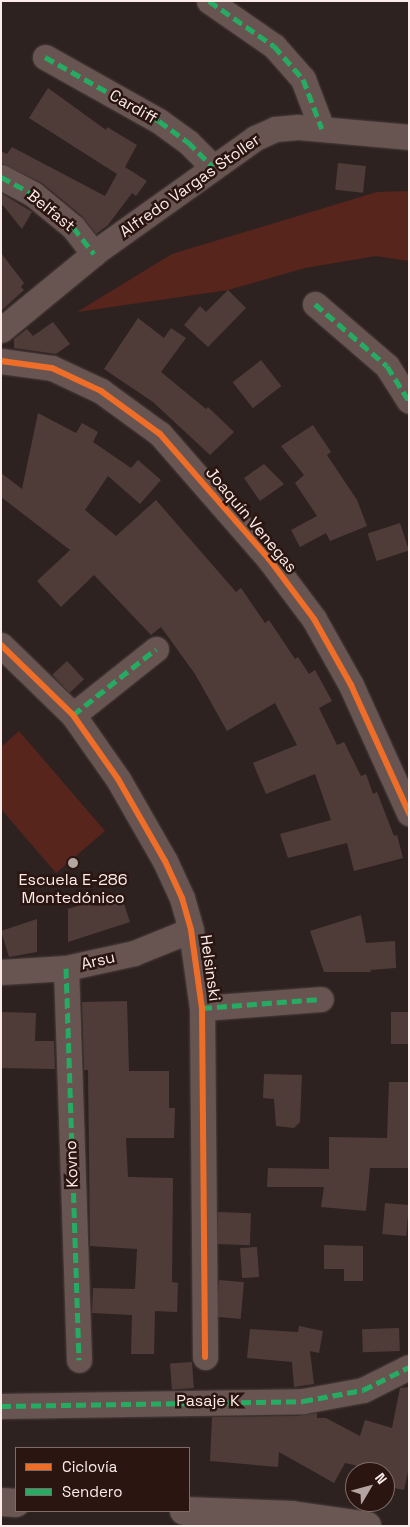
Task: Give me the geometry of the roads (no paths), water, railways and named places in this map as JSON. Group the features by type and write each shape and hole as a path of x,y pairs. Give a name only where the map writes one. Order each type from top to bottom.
{"main road":[{"path":"1,1502 15,1503"},
{"path":"190,1511 292,1514 366,1526"}],"street":[{"path":"209,1 274,46 303,79 322,129"},
{"name":"Cardiff","path":"45,57 159,121 188,142 213,167"},
{"name":"Alfredo Vargas Stoller","path":"1,330 94,254 213,167 275,129 322,129 409,137"},
{"name":"Belfast","path":"1,177 34,194 73,226 94,254"},
{"path":"315,304 387,366 409,401"},
{"name":"Joaquín Venegas","path":"1,361 52,368 101,391 160,434 268,559 314,619 350,686 409,813"},
{"name":"Helsinski","path":"1,645 73,715 118,779 165,861 182,898 191,930 202,1008 206,1356"},
{"path":"73,715 156,649"},
{"name":"Arsu","path":"1,972 66,968 134,953 191,930"},
{"name":"Kovno","path":"66,968 79,1360"},
{"path":"202,1008 321,999"},
{"name":"Pasaje K","path":"1,1406 303,1401 363,1390 409,1367"}],"place":[{"name":"Escuela E-286 Montedónico","path":"73,863"}]}
